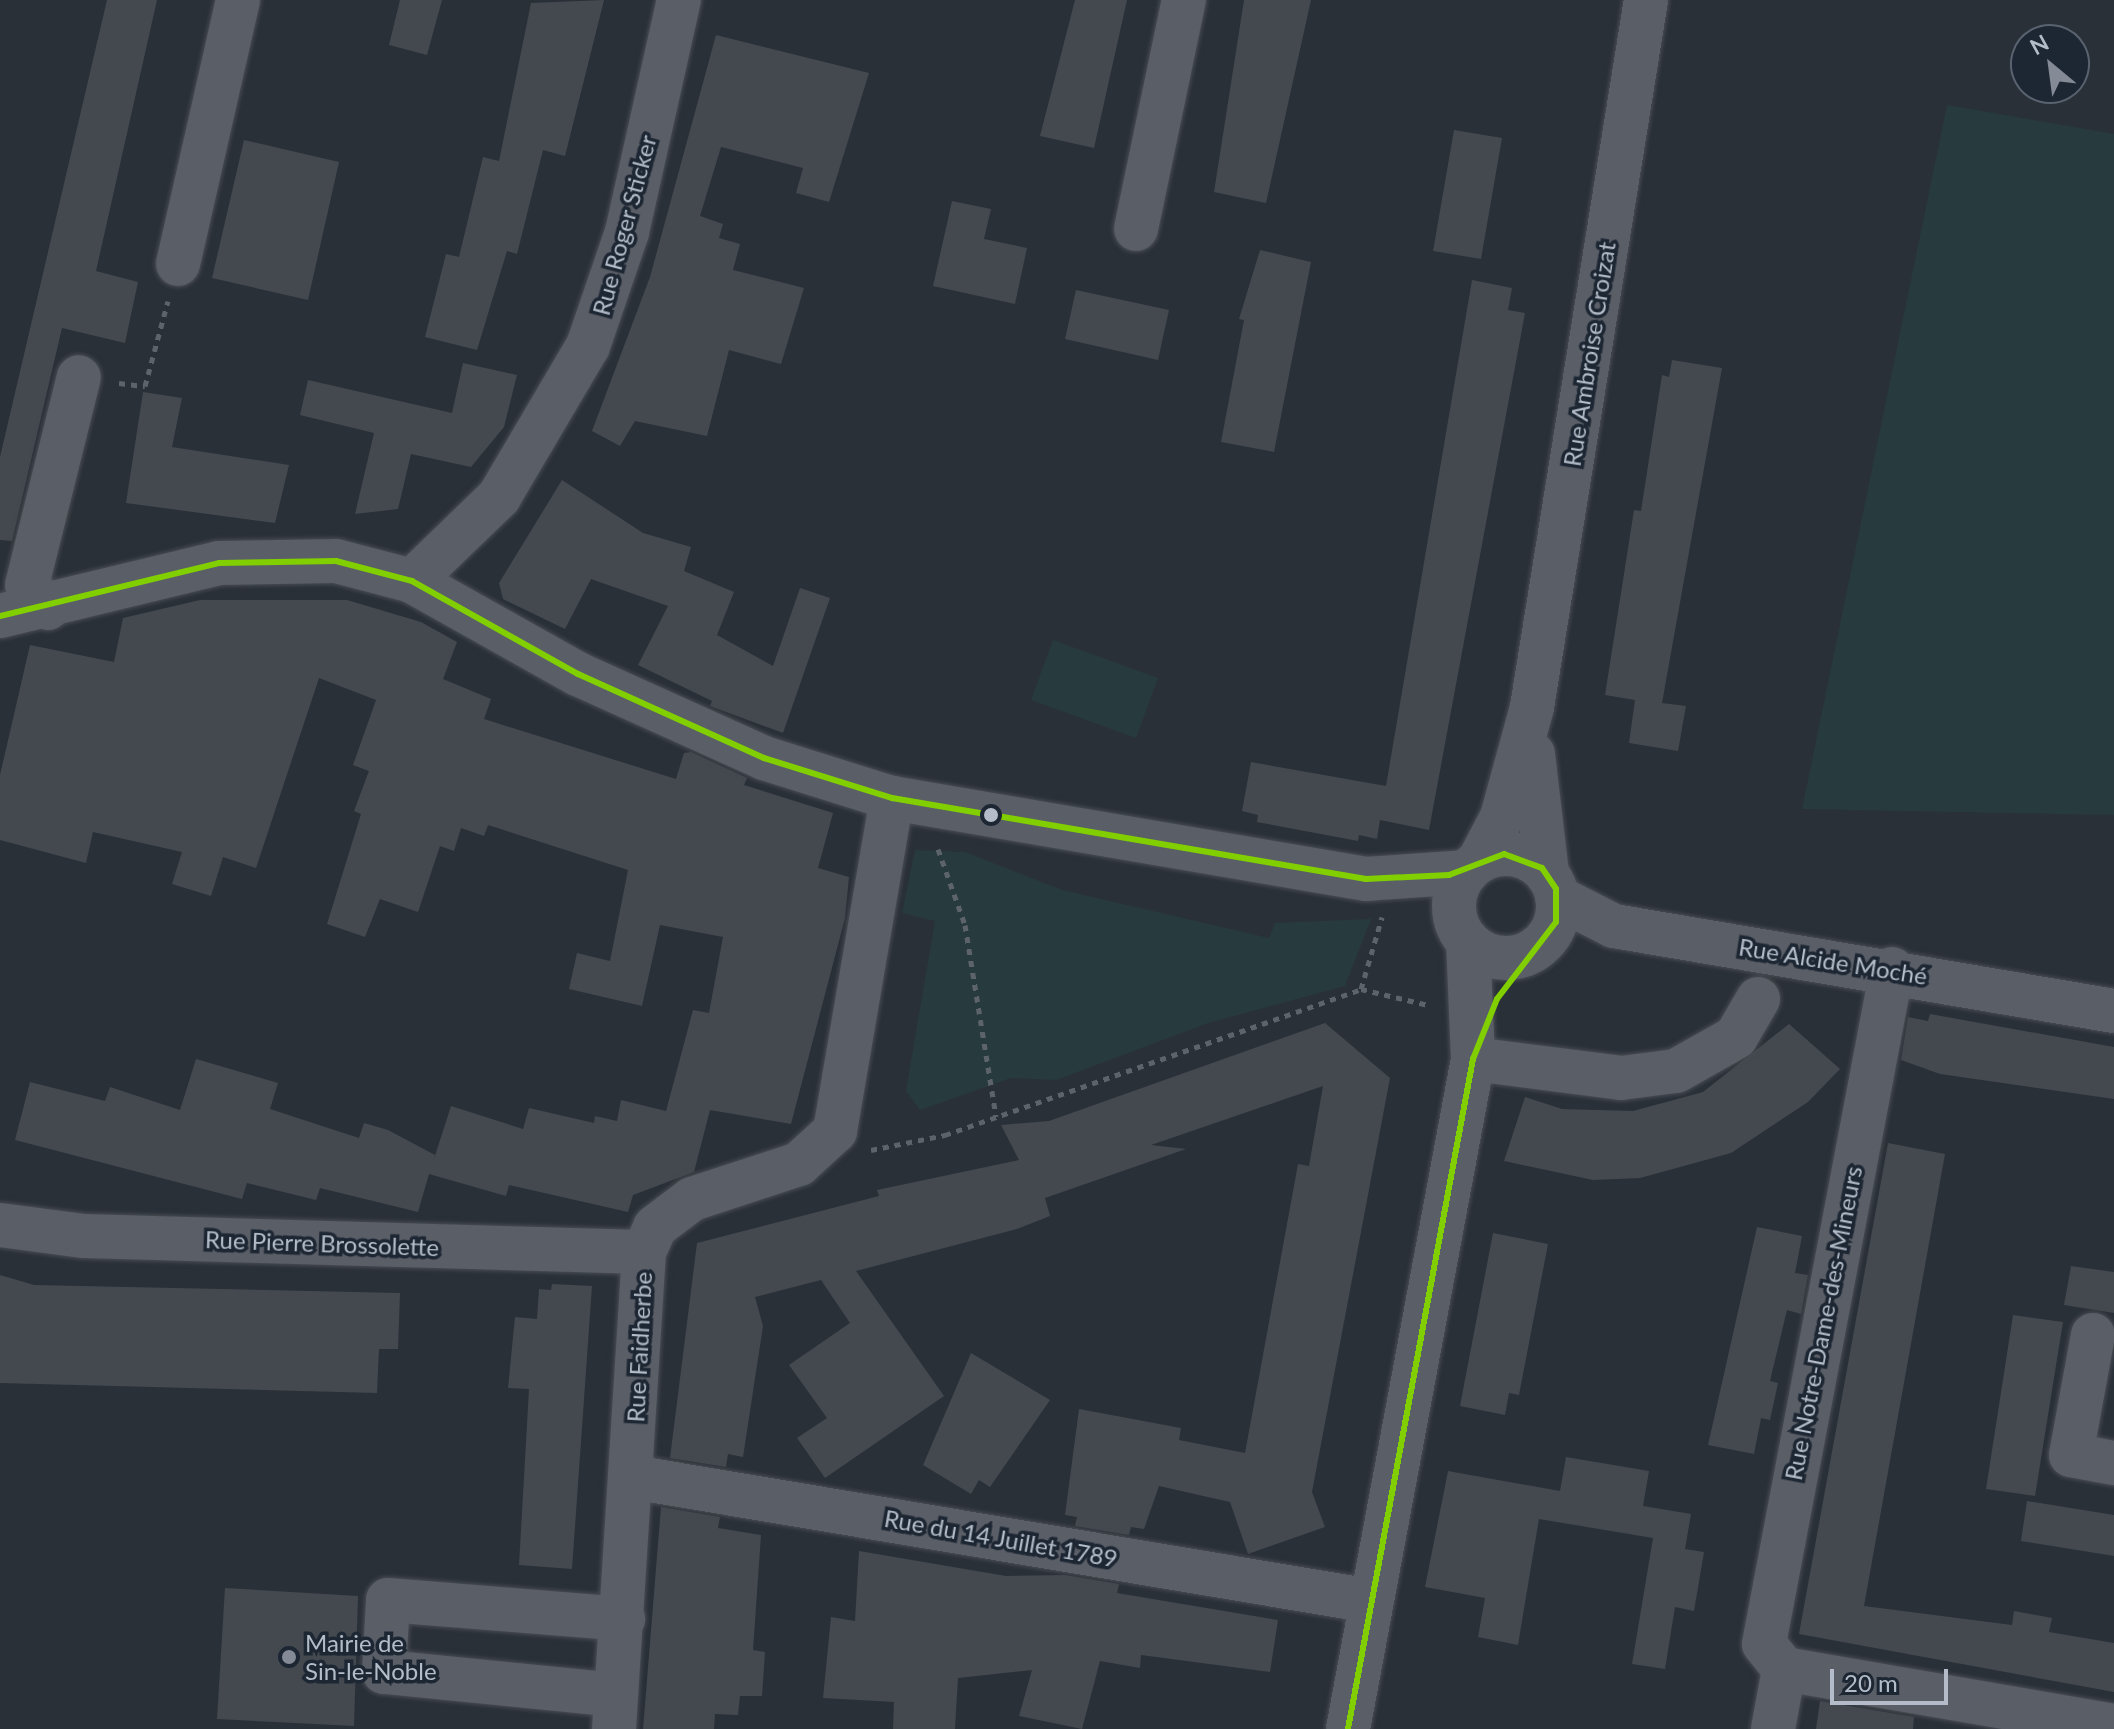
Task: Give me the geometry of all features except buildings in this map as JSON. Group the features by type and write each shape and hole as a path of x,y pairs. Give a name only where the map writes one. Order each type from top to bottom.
{"street":[{"path":"178,264 238,0"},
{"name":"Rue Roger Sticker","path":"412,581 508,485 588,346 627,232 679,0"},
{"path":"1136,229 1184,0"},
{"name":"Rue Ambroise Croizat","path":"1473,866 1502,817 1532,707 1646,0"},
{"path":"48,608 27,585 79,377"},
{"path":"0,616 48,608 219,563 336,561 412,581 578,674 764,758 907,800 1310,871 1391,880 1473,866 1512,854 1552,886 1552,930 1497,999 1474,1038"},
{"path":"0,635 48,608"},
{"name":"Rue Ambroise Croizat","path":"1532,707 1537,818 1552,886"},
{"name":"Rue Faidherbe","path":"615,1712 644,1252 655,1227 692,1199 799,1164 823,1147 843,1114 907,800"},
{"path":"1348,1729 1474,1038 1464,937 1454,901 1473,866"},
{"path":"1310,871 1387,897 1464,937 1496,958 1536,949"},
{"name":"Rue Alcide Moché","path":"1552,886 1614,926 1892,969 2114,1011"},
{"name":"Rue Notre-Dame-des-Mineurs","path":"1784,1669 1768,1654 1763,1629 1892,969"},
{"path":"1474,1038 1621,1078 1676,1071 1736,1037 1758,999"},
{"name":"Rue Pierre Brossolette","path":"0,1225 84,1236 644,1252"},
{"path":"2098,1362 2071,1455 2114,1463"},
{"name":"Rue du 14 Juillet 1789","path":"632,1477 1371,1601"},
{"path":"615,1712 384,1672 388,1600 623,1619"},
{"path":"1773,1729 1784,1669 2114,1726"}],"path":[{"path":"79,377 145,386 178,264"},
{"path":"907,800 965,925 996,1117"},
{"path":"1361,989 1387,897"},
{"path":"799,1164 945,1135 1361,989 1474,1038"}],"green space":[{"path":"1947,105 2114,134 2114,815 1802,809"},
{"path":"1053,640 1158,678 1136,738 1031,700"},
{"path":"915,850 965,852 1062,890 1269,938 1275,923 1371,919 1345,986 1208,1023 1056,1080 1011,1078 920,1110 906,1091 935,921 902,913"}],"transit line":[{"path":"0,616 219,563 336,561 412,581 578,674 764,758 892,798 1366,879 1449,875 1504,854 1542,868 1556,889 1556,922 1497,999 1473,1059 1348,1729"}],"place":[{"name":"Mairie de Sin-le-Noble","path":"289,1657"}]}
